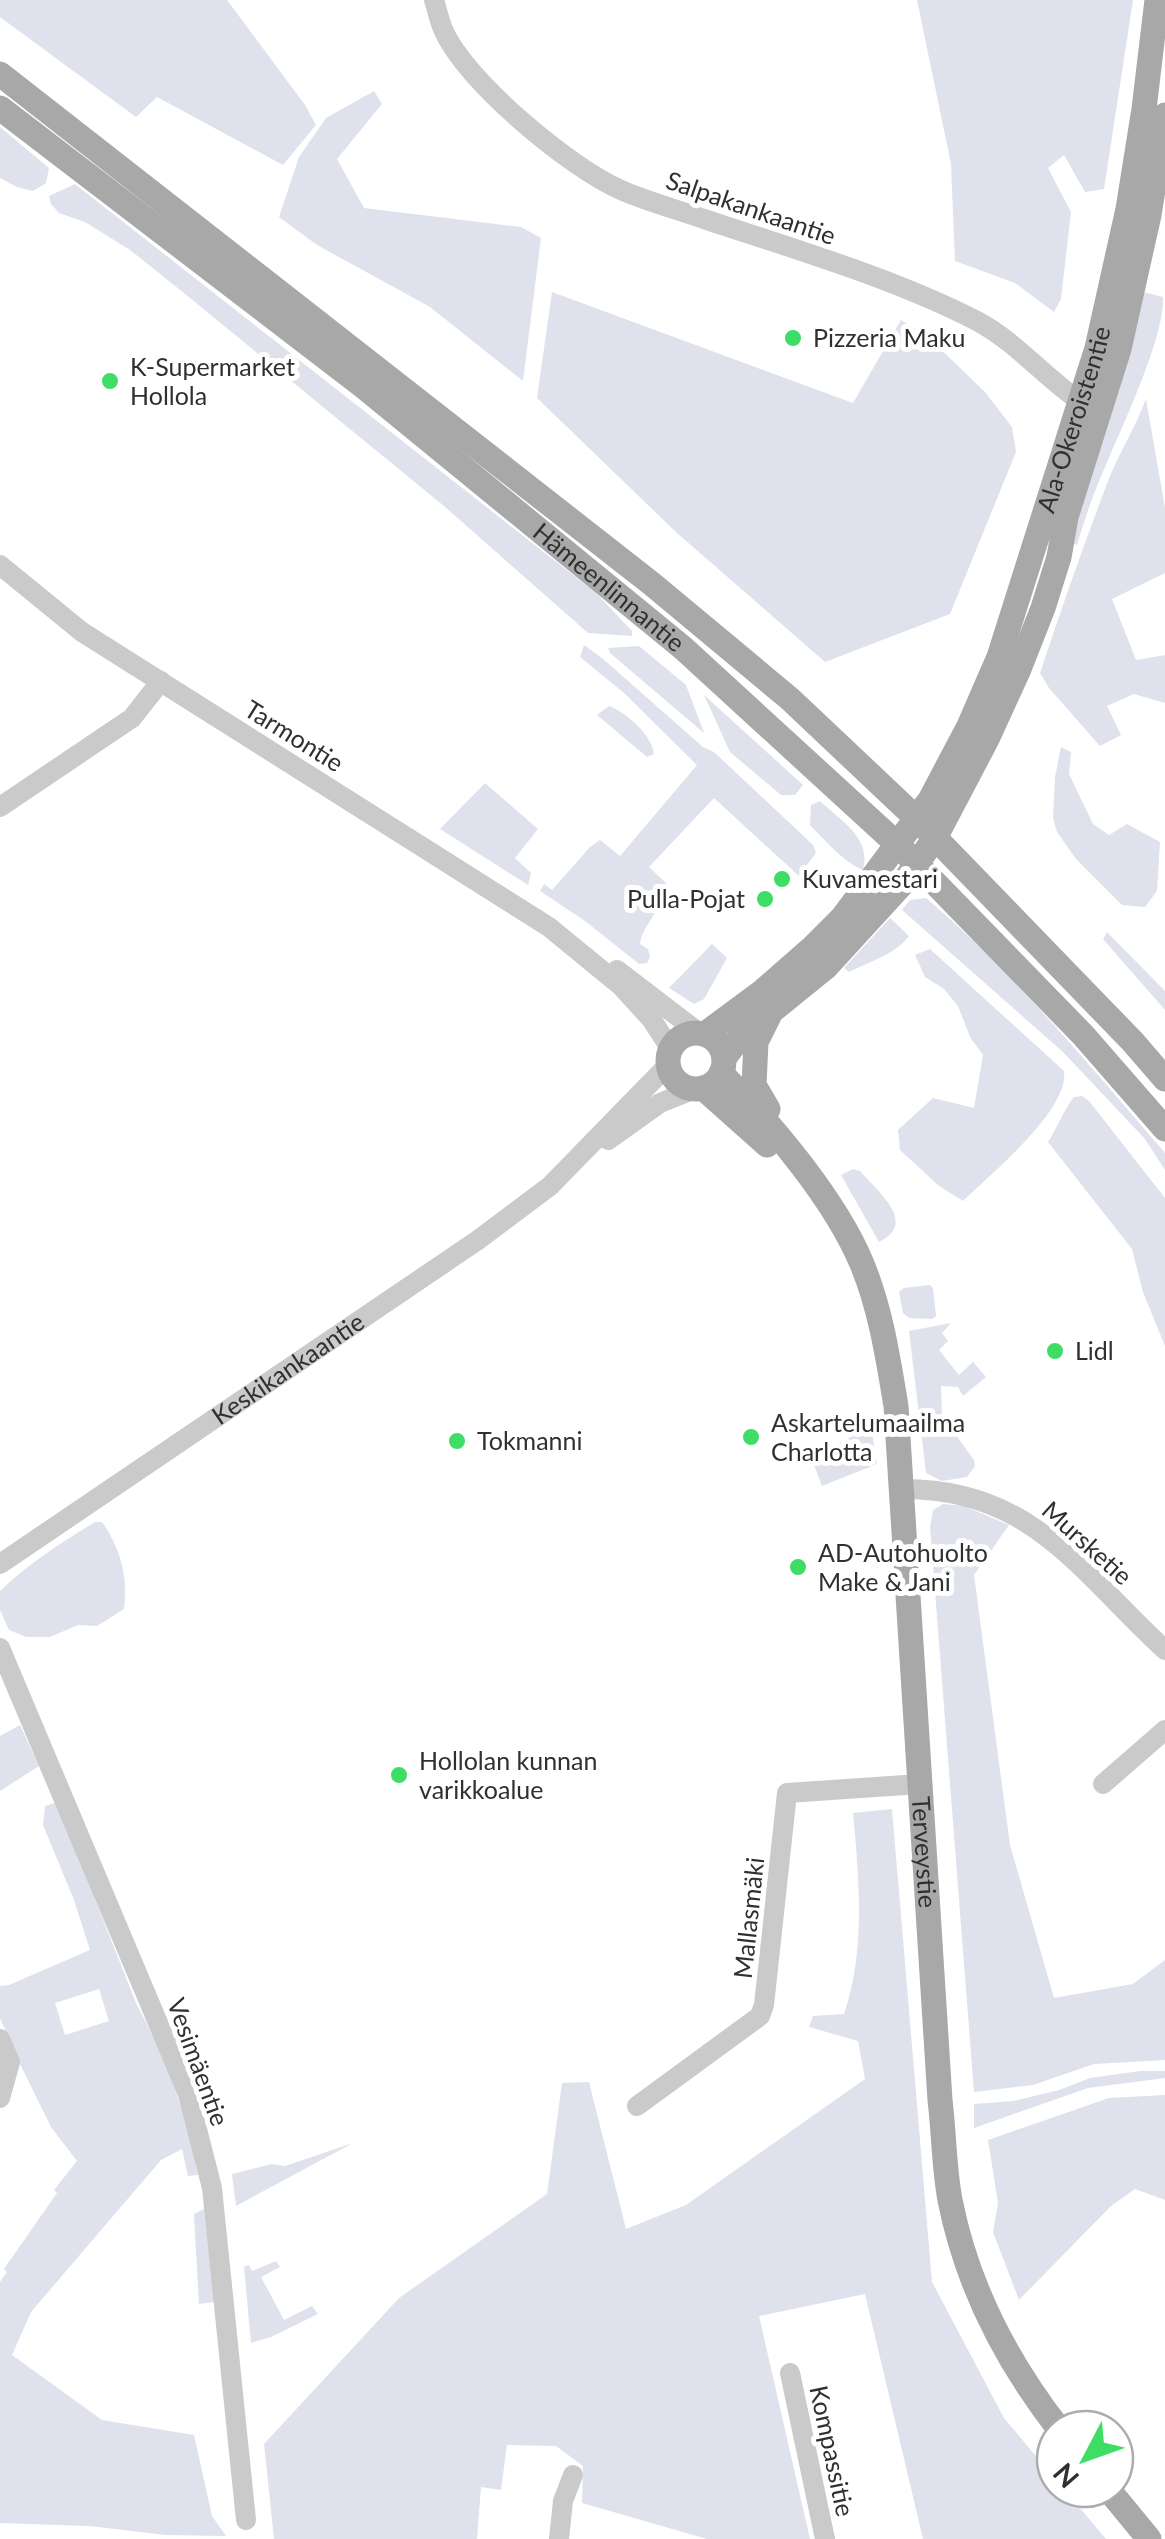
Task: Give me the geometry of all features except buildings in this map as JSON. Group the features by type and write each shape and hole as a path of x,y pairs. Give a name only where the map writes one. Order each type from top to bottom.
{"main road":[{"name":"Ala-Okeroistentie","path":"1147,215 1144,109 1157,0"},
{"name":"Hämeenlinnantie","path":"0,74 652,584 790,700 916,818 1165,1079"},
{"name":"Hämeenlinnantie","path":"0,108 363,386 642,614 768,724 898,844 1083,1034 1165,1129"},
{"name":"Ala-Okeroistentie","path":"916,864 935,838 987,739 1019,669 1059,558 1097,348 1147,215 1165,116"},
{"name":"Ala-Okeroistentie","path":"898,844 930,800 969,726 999,657 1088,408"},
{"path":"702,1033 718,1043 711,1077 687,1088 674,1079 669,1056 682,1036 702,1033 763,991 811,950 843,917 898,844"},
{"name":"Keskikankaantie","path":"711,1077 741,1036 826,966 916,864"},
{"name":"Terveystie","path":"771,1013 756,1042 754,1085 820,1172 848,1228 870,1285 885,1340 896,1406 940,2100 950,2198 964,2257 984,2308 1010,2359 1046,2409"},
{"name":"Terveystie","path":"711,1077 806,1187 845,1244 855,1250"},
{"path":"1124,2509 1149,2539"}],"street":[{"name":"Salpakankaantie","path":"434,0 443,31 468,68 502,103 568,159 619,190 823,259 980,322 1088,408"},
{"name":"Tarmontie","path":"0,565 82,632 569,940 594,952 702,1033"},
{"path":"0,807 132,718 161,681"},
{"name":"Tarmontie","path":"569,940 652,1020 669,1056"},
{"name":"Keskikankaantie","path":"0,1564 478,1240 550,1186 649,1086 669,1056"},
{"name":"Keskikankaantie","path":"570,1167 660,1103 711,1077"},
{"name":"Mursketie","path":"902,1489 961,1494 1012,1512 1046,1534 1165,1650"},
{"name":"Vesimäentie","path":"0,1648 188,2094 212,2188 246,2520"},
{"path":"1102,1784 1165,1730"},
{"name":"Mallasmäki","path":"637,2106 760,2016 787,1792 920,1784"},
{"path":"0,2040 10,2062 0,2098"},
{"name":"Kompassitie","path":"790,2373 825,2539"},
{"path":"559,2539 563,2501 573,2474"}],"shaded area":[{"path":"0,0 227,0 316,125 283,165 157,97 136,117 0,17"},
{"path":"917,0 1133,0 1104,189 1085,192 1064,155 1048,168 1071,212 1061,299 1054,312 1015,283 955,261 951,164"},
{"path":"374,91 382,104 337,159 364,208 521,227 541,238 523,381 430,307 317,245 279,217 299,157 326,118"},
{"path":"0,127 49,168 46,183 33,191 0,178"},
{"path":"75,184 596,593 632,631 632,636 588,633 444,506 130,250 85,222 59,213 49,196"},
{"path":"552,292 853,403 901,320 929,338 985,392 1012,427 1016,452 950,614 825,662 677,533 537,398"},
{"path":"1143,292 1163,297 1157,334 1077,545 1075,530"},
{"path":"1146,399 1165,508 1165,573 1112,599 1136,660 1165,655 1165,703 1134,694 1107,706 1121,735 1100,746 1040,673 1110,476"},
{"path":"584,645 703,747 714,752 813,845 816,853 799,876 714,798 649,867 669,886 657,901 640,944 648,949 647,963 639,964 540,891 544,884 552,890 600,840 620,856 697,765 624,693 580,657"},
{"path":"639,646 686,685 704,733 608,648"},
{"path":"704,695 803,785 795,795 781,795 730,752"},
{"path":"609,706 637,725 654,754 647,757 597,715"},
{"path":"1061,747 1071,752 1069,774 1093,824 1109,835 1127,824 1160,842 1157,891 1145,907 1122,905 1076,859 1057,832 1053,818"},
{"path":"485,783 538,829 515,858 531,873 528,885 440,829"},
{"path":"820,801 859,839 865,859 863,870 841,856 810,825 811,805"},
{"path":"926,898 1021,989 1079,1054 1165,1153 1165,1170 1145,1139 1063,1052 902,910 910,900"},
{"path":"890,918 909,936 904,942 849,972 844,968"},
{"path":"1107,932 1165,991 1165,1010 1103,939"},
{"path":"712,944 727,958 704,999 694,1004 669,988"},
{"path":"930,949 1064,1071 1055,1104 1042,1122 963,1201 939,1186 900,1150 898,1130 933,1098 974,1108 983,1055 970,1037 958,1006 944,989 925,977 915,955"},
{"path":"1082,1096 1165,1198 1165,1346 1143,1292 1132,1249 1048,1142 1074,1097"},
{"path":"853,1169 876,1188 895,1216 895,1226 879,1242 841,1175"},
{"path":"930,1285 936,1316 909,1318 903,1313 899,1292"},
{"path":"951,1323 942,1333 948,1341 939,1350 959,1375 973,1362 986,1377 963,1396 958,1387 941,1386 942,1416 975,1466 967,1477 942,1481 926,1473 909,1331"},
{"path":"871,1427 877,1464 822,1486 813,1462 827,1449"},
{"path":"943,1504 964,1506 1009,1525 974,1575 1010,1845 1054,1998 1133,1984 1165,1960 1165,2060 1094,2064 1033,2085 974,2092 930,1527 933,1510"},
{"path":"95,1522 102,1522 118,1553 124,1575 124,1609 97,1626 78,1625 50,1637 26,1637 9,1630 0,1610 0,1591"},
{"path":"20,1725 39,1766 0,1791 0,1736"},
{"path":"54,1803 60,1811 136,2003 166,2061 189,2131 198,2175 188,2176 182,2149 161,2160 31,2312 12,2355 102,2420 194,2435 212,2516 226,2536 0,2523 0,2282 7,2272 4,2269 57,2193 54,2190 77,2161 51,2127 0,2018 0,1986 90,1950 43,1825 45,1806","holes":["99,1989 109,2021 65,2035 55,2003"]},
{"path":"892,1809 932,2282 1004,2418 1035,2455 1035,2509 1081,2509 1106,2539 923,2539 865,2294 759,2316 810,2539 707,2539 582,2503 583,2466 556,2446 507,2445 501,2490 481,2487 477,2539 274,2539 264,2444 399,2298 547,2194 562,2083 589,2082 626,2229 686,2205 865,2079 858,2041 809,2027 813,2016 844,2014 851,1990 859,1914 853,1813"},
{"path":"1165,2071 1165,2078 1088,2088 974,2128 974,2104 1014,2101 1090,2078"},
{"path":"1165,2095 1165,2200 1135,2189 1111,2206 1019,2300 993,2232 998,2203 988,2140 1109,2098"},
{"path":"353,2143 236,2206 232,2174 272,2164 285,2166"},
{"path":"204,2209 215,2302 199,2304 194,2214"},
{"path":"276,2261 280,2267 261,2277 284,2320 312,2306 318,2314 251,2343 244,2267 249,2265 252,2271"}],"place":[{"name":"Pizzeria Maku","path":"793,338"},
{"name":"K-Supermarket Hollola","path":"110,381"},
{"name":"Kuvamestari","path":"782,879"},
{"name":"Pulla-Pojat","path":"765,899"},
{"name":"Lidl","path":"1055,1351"},
{"name":"Askartelumaailma Charlotta","path":"751,1437"},
{"name":"Tokmanni","path":"457,1441"},
{"name":"AD-Autohuolto Make & Jani","path":"798,1567"},
{"name":"Hollolan kunnan varikkoalue","path":"399,1775"}]}
